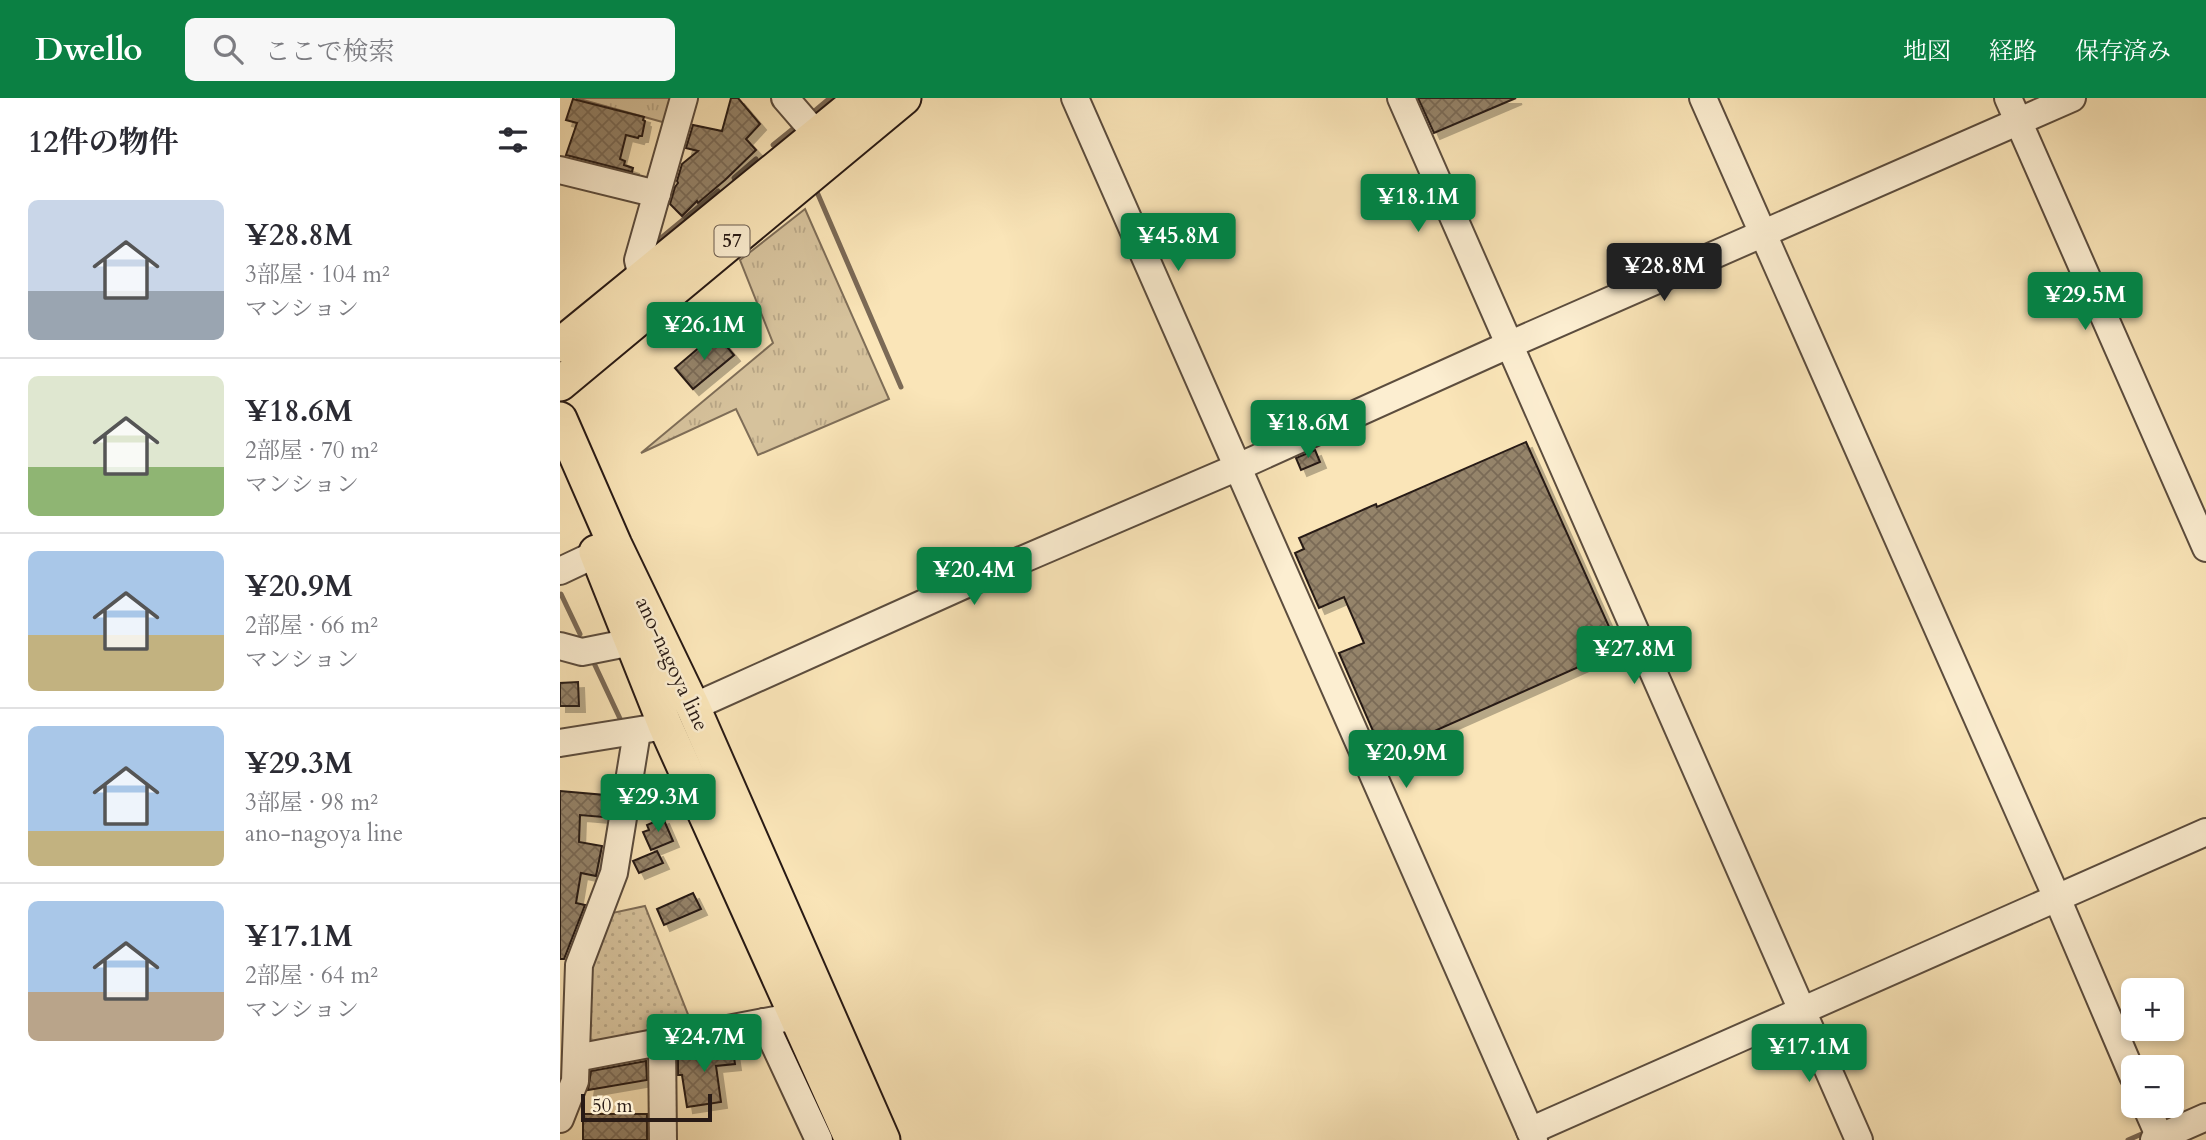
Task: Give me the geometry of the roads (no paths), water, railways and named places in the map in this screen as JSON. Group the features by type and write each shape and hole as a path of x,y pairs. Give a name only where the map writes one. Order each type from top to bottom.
{"main road":[{"name":"57","path":"560,345 862,98"},
{"name":"57","path":"560,384 904,98"},
{"name":"ano-nagoya line","path":"560,419 615,545 693,707 883,1140"},
{"name":"ano-nagoya line","path":"560,468 632,642 651,729 780,1019 852,1140"}],"street":[{"path":"642,277 638,260 684,98"},
{"path":"785,98 817,135"},
{"path":"1075,98 1532,1135 1794,1012 2206,832"},
{"path":"1385,98 1502,348 1794,1012 1859,1140"},
{"path":"1401,98 1502,348"},
{"path":"1703,98 2124,1055"},
{"path":"693,707 1763,233 2021,108 2072,98"},
{"path":"2021,108 2206,510"},
{"path":"2021,108 2206,548"},
{"path":"560,170 657,194"},
{"path":"561,567 596,554"},
{"path":"560,646 582,652 632,642"},
{"path":"560,743 651,729 614,873 570,965 570,1072 560,1119"},
{"path":"1794,1012 1841,1140"},
{"path":"570,1072 662,1042 780,1019 819,1140"},
{"path":"662,1042 663,1140"},
{"path":"2150,1118 2158,1139 2206,1117"}],"waterway":[{"path":"811,114 830,98"},
{"path":"773,145 799,124"},
{"path":"734,178 756,159"},
{"path":"655,243 718,191"},
{"path":"817,192 901,387"},
{"path":"561,594 580,634"},
{"path":"593,661 623,725"},
{"path":"2128,1140 2144,1133"}]}
